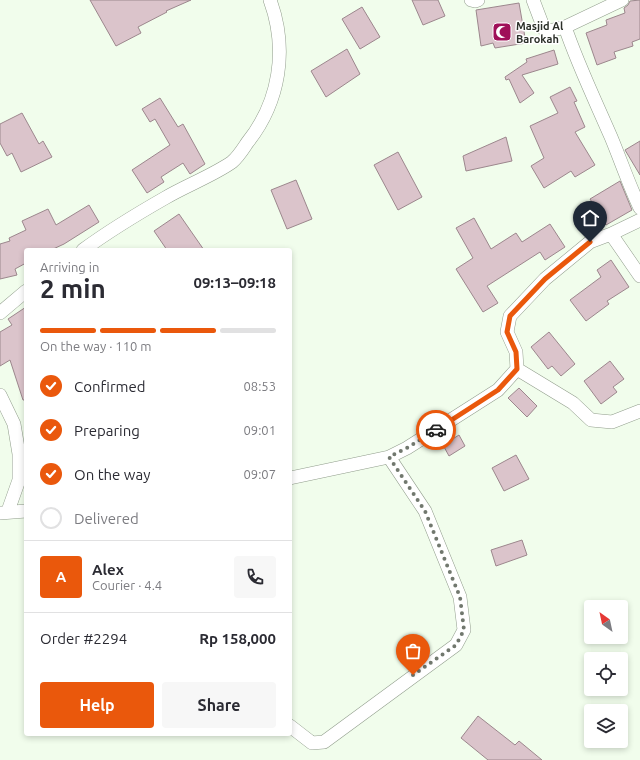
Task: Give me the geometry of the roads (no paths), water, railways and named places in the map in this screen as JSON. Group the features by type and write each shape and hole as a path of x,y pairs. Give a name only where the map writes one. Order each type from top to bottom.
{"street":[{"path":"86,248 165,198 233,162 255,133 272,96 279,75 280,50 276,17 270,0"},
{"path":"471,0 478,0"},
{"path":"533,0 544,29 549,31 565,27 622,0"},
{"path":"565,27 580,68 621,162 627,181 640,208"},
{"path":"292,478 389,457 407,448 498,390 517,369 516,352 507,332 510,316 545,279 590,242 640,220"},
{"path":"611,234 640,276"},
{"path":"0,313 24,293"},
{"path":"517,369 573,402 591,420 612,422 640,411"},
{"path":"0,395 14,424 19,454 19,480 4,512 24,511"},
{"path":"292,728 312,743 324,742 456,645 464,630 460,597 425,511 389,457"}],"place":[{"name":"Masjid Al Barokah","path":"502,32"}]}
